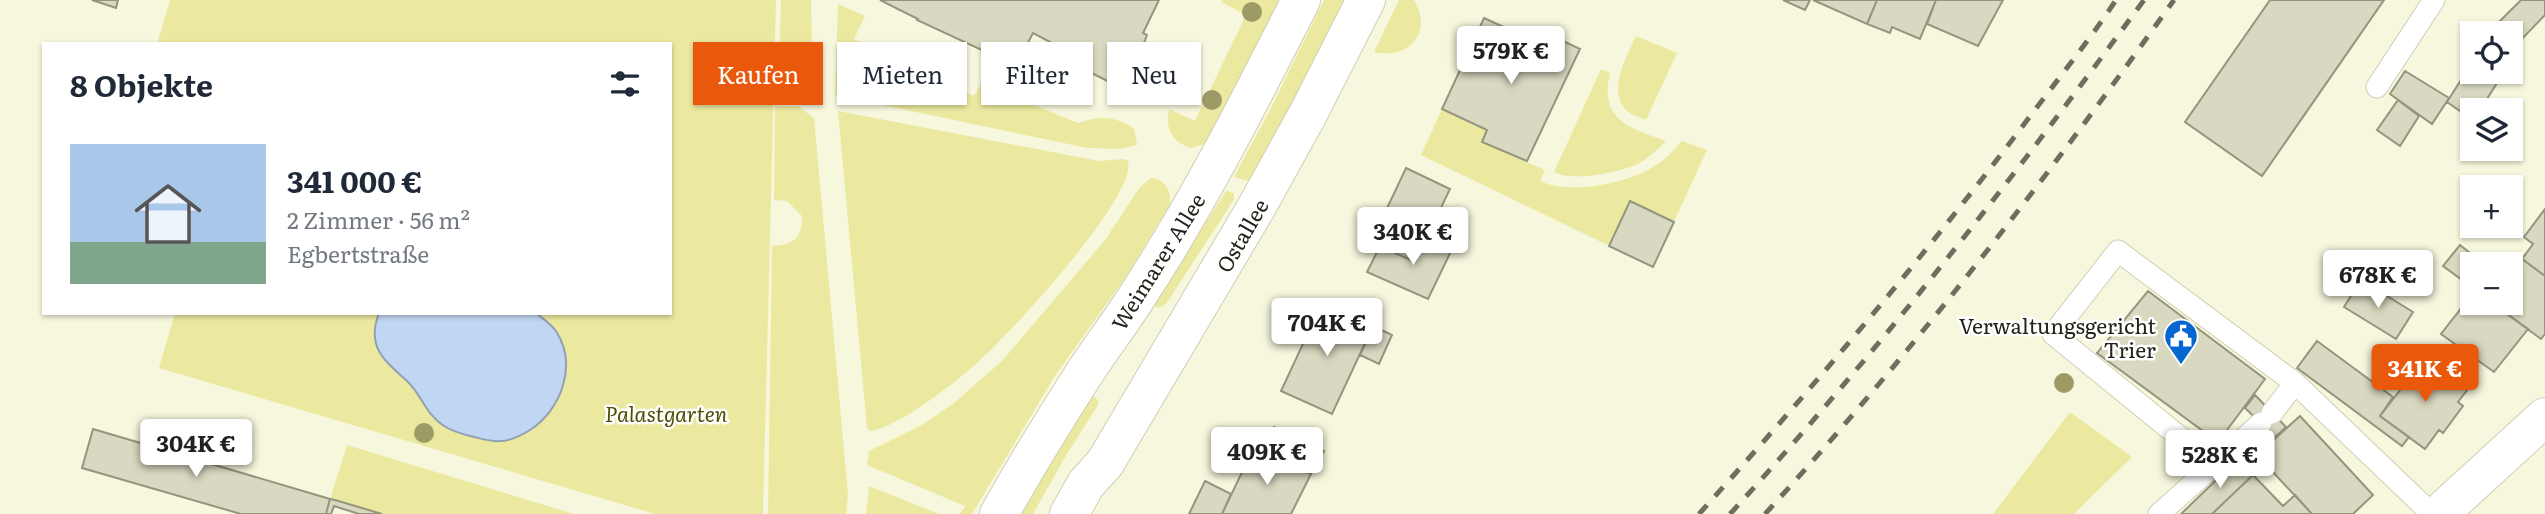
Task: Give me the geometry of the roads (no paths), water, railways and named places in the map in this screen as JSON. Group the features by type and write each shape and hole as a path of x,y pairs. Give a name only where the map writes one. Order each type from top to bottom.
{"main road":[{"name":"Weimarer Allee","path":"999,514 1029,461 1082,377 1137,298 1190,209 1254,94 1301,0"},
{"name":"Ostallee","path":"1069,514 1086,484 1105,463 1256,208 1310,112 1366,0"},
{"path":"2439,514 2545,417"},
{"path":"1099,514 1104,503 1105,463"}],"lane":[{"path":"2377,87 2434,0"},
{"path":"2214,464 2053,334 2118,251 2295,383 2432,514"},
{"path":"2159,514 2267,418 2295,383"}],"water":[{"path":"378,315 538,315 554,328 562,344 566,358 563,386 550,411 527,432 504,441 466,435 451,430 438,421 412,387 385,359 376,344"}],"railway":[{"path":"1699,514 1913,266 2116,0"},
{"path":"1730,514 1839,390 1944,262 2144,0"},
{"path":"1765,514 1820,453 1977,263 2174,0"}],"place":[{"name":"Verwaltungsgericht Trier","path":"2181,366"}],"park label":[{"name":"Palastgarten","path":"666,412"}]}
